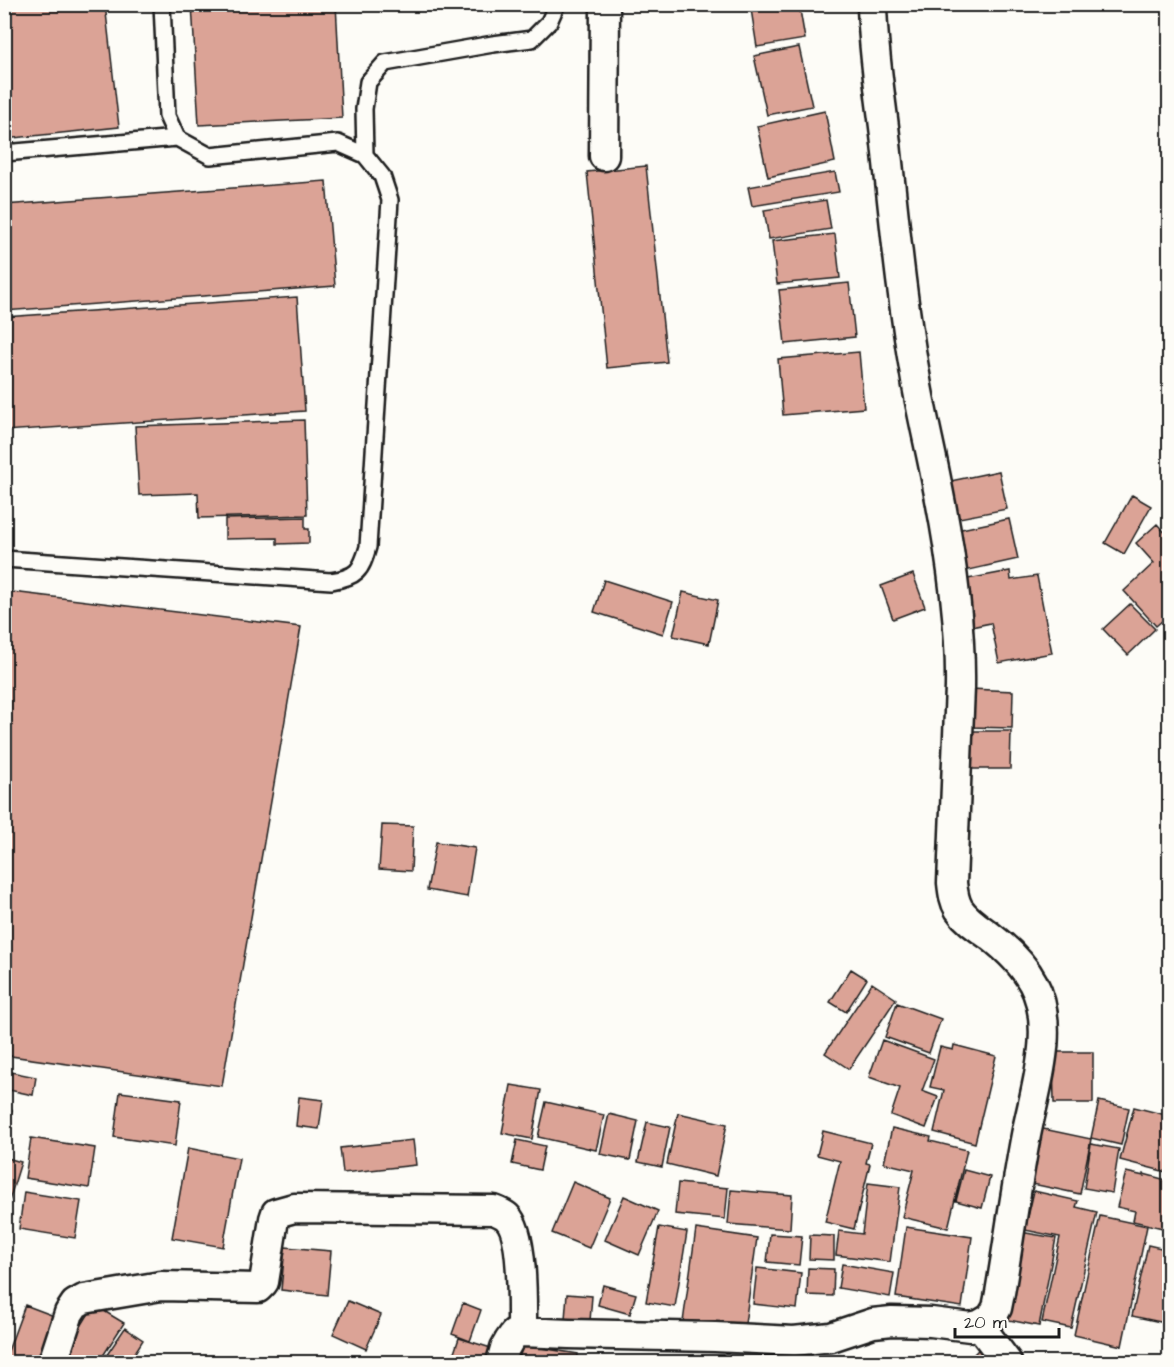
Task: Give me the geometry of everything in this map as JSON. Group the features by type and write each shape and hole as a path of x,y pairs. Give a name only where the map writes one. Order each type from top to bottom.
{"street":[{"path":"604,156 605,4"},
{"path":"501,1362 509,1341 514,1334 522,1332 795,1341 831,1337 873,1323 892,1321 931,1322 970,1327 991,1318 997,1308 1043,1046 1043,1012 1040,997 1022,966 1007,950 971,923 960,910 955,900 952,883 960,707 958,624 948,543 915,375 898,265 878,86 872,4"},
{"path":"53,1362 69,1313 75,1304 84,1299 161,1286 258,1288 264,1282 276,1214 294,1208 494,1210 508,1217 514,1230 521,1261 522,1332"},
{"path":"979,1325 1007,1362"}],"lane":[{"path":"162,4 167,116 177,138"},
{"path":"365,155 364,109 368,82 385,63 532,39 549,22 557,4"},
{"path":"4,153 177,138 210,156 338,143 365,155 382,176 390,200 368,547 364,562 358,571 346,579 331,581 4,559"}],"building":[{"path":"4,4 105,4 119,127 4,139"},
{"path":"192,4 336,4 342,118 199,125"},
{"path":"775,4 799,4 805,39 757,47 751,9"},
{"path":"799,47 812,106 767,115 754,56"},
{"path":"825,111 835,162 768,177 757,126"},
{"path":"646,166 667,362 607,368 587,172"},
{"path":"835,172 839,192 752,206 748,187"},
{"path":"326,181 335,286 4,311 4,205"},
{"path":"826,200 831,229 769,239 764,210"},
{"path":"835,234 840,278 777,284 772,241"},
{"path":"849,283 855,337 785,344 779,290"},
{"path":"297,297 305,411 4,431 4,317"},
{"path":"859,352 864,408 783,415 778,359"},
{"path":"304,420 307,515 199,518 198,493 139,495 135,426"},
{"path":"999,471 1007,509 949,520 941,483"},
{"path":"1132,495 1151,506 1124,554 1105,543"},
{"path":"305,517 305,529 309,529 309,543 277,544 277,538 225,539 225,519"},
{"path":"1009,519 1018,559 955,573 947,532"},
{"path":"1157,524 1170,538 1170,614 1156,626 1124,591 1154,563 1136,543"},
{"path":"1010,571 1011,580 1037,576 1052,653 999,663 991,623 966,628 957,581"},
{"path":"913,574 925,607 893,619 881,586"},
{"path":"604,580 673,602 663,634 594,612"},
{"path":"4,591 301,627 222,1086 4,1055"},
{"path":"683,592 718,600 709,644 673,636"},
{"path":"1130,604 1155,629 1128,655 1103,629"},
{"path":"970,689 1013,691 1012,728 969,727"},
{"path":"970,731 1011,731 1010,769 969,769"},
{"path":"382,825 413,826 411,871 379,869"},
{"path":"436,842 475,848 467,897 427,890"},
{"path":"851,969 867,979 846,1012 830,1002"},
{"path":"872,983 896,999 849,1069 825,1053"},
{"path":"897,1003 941,1019 929,1053 885,1037"},
{"path":"882,1040 934,1059 922,1091 938,1097 926,1128 891,1115 900,1088 869,1077"},
{"path":"954,1045 996,1056 975,1143 934,1132 944,1090 930,1087 940,1047 953,1050"},
{"path":"1053,1052 1093,1052 1093,1103 1054,1103"},
{"path":"6,1071 36,1077 33,1095 4,1089"},
{"path":"511,1085 541,1090 532,1139 502,1133"},
{"path":"120,1092 181,1100 175,1146 114,1137"},
{"path":"299,1097 323,1100 319,1129 296,1126"},
{"path":"1099,1101 1129,1108 1121,1145 1091,1138"},
{"path":"546,1102 604,1115 596,1150 538,1137"},
{"path":"4,1107 12,1110 4,1132"},
{"path":"1134,1107 1170,1116 1170,1173 1120,1160"},
{"path":"678,1113 727,1124 716,1176 667,1164"},
{"path":"609,1114 638,1121 630,1160 600,1154"},
{"path":"647,1122 670,1127 662,1167 638,1162"},
{"path":"1034,1127 1091,1139 1080,1194 1023,1182"},
{"path":"892,1128 931,1137 930,1141 967,1150 948,1228 902,1217 914,1170 884,1163"},
{"path":"823,1131 871,1143 866,1163 870,1164 854,1229 825,1222 840,1161 817,1155"},
{"path":"31,1138 95,1148 89,1188 25,1178"},
{"path":"413,1140 416,1165 343,1173 340,1148"},
{"path":"517,1140 545,1146 540,1170 512,1164"},
{"path":"1091,1144 1119,1149 1112,1193 1084,1188"},
{"path":"188,1148 239,1158 223,1247 172,1238"},
{"path":"4,1157 21,1162 9,1201 4,1200"},
{"path":"964,1170 990,1177 982,1208 956,1201"},
{"path":"1126,1172 1170,1181 1170,1219 1167,1229 1133,1221 1135,1211 1117,1207"},
{"path":"573,1182 610,1198 589,1248 552,1233"},
{"path":"678,1183 728,1188 725,1219 675,1214"},
{"path":"868,1183 900,1187 890,1262 836,1255 839,1231 862,1234"},
{"path":"731,1190 792,1195 790,1229 728,1224"},
{"path":"1034,1191 1078,1201 1076,1207 1097,1212 1071,1328 1042,1322 1060,1237 1025,1230"},
{"path":"24,1192 81,1201 75,1238 19,1229"},
{"path":"624,1196 658,1211 639,1255 605,1240"},
{"path":"1100,1216 1147,1226 1122,1346 1074,1335"},
{"path":"659,1227 687,1232 675,1307 646,1302"},
{"path":"906,1227 972,1237 962,1307 896,1297"},
{"path":"696,1229 757,1238 744,1331 683,1322"},
{"path":"1020,1232 1056,1238 1039,1326 1004,1319"},
{"path":"770,1234 802,1236 799,1265 767,1262"},
{"path":"810,1235 834,1236 834,1260 809,1259"},
{"path":"1148,1245 1170,1250 1170,1324 1132,1316"},
{"path":"285,1247 331,1251 327,1295 281,1290"},
{"path":"842,1264 894,1273 890,1297 838,1288"},
{"path":"757,1268 801,1273 797,1309 753,1304"},
{"path":"808,1268 834,1269 833,1296 807,1295"},
{"path":"603,1285 636,1294 630,1314 598,1305"},
{"path":"567,1294 592,1296 590,1321 565,1319"},
{"path":"348,1301 381,1315 366,1349 333,1334"},
{"path":"463,1303 481,1310 470,1341 452,1334"},
{"path":"25,1305 62,1319 45,1362 4,1362"},
{"path":"94,1305 124,1323 99,1362 75,1362 64,1354"},
{"path":"125,1328 143,1340 129,1362 102,1362"},
{"path":"459,1338 491,1348 486,1362 451,1362"},
{"path":"522,1345 578,1354 577,1362 519,1362"},
{"path":"980,1348 996,1362 966,1362"}]}
